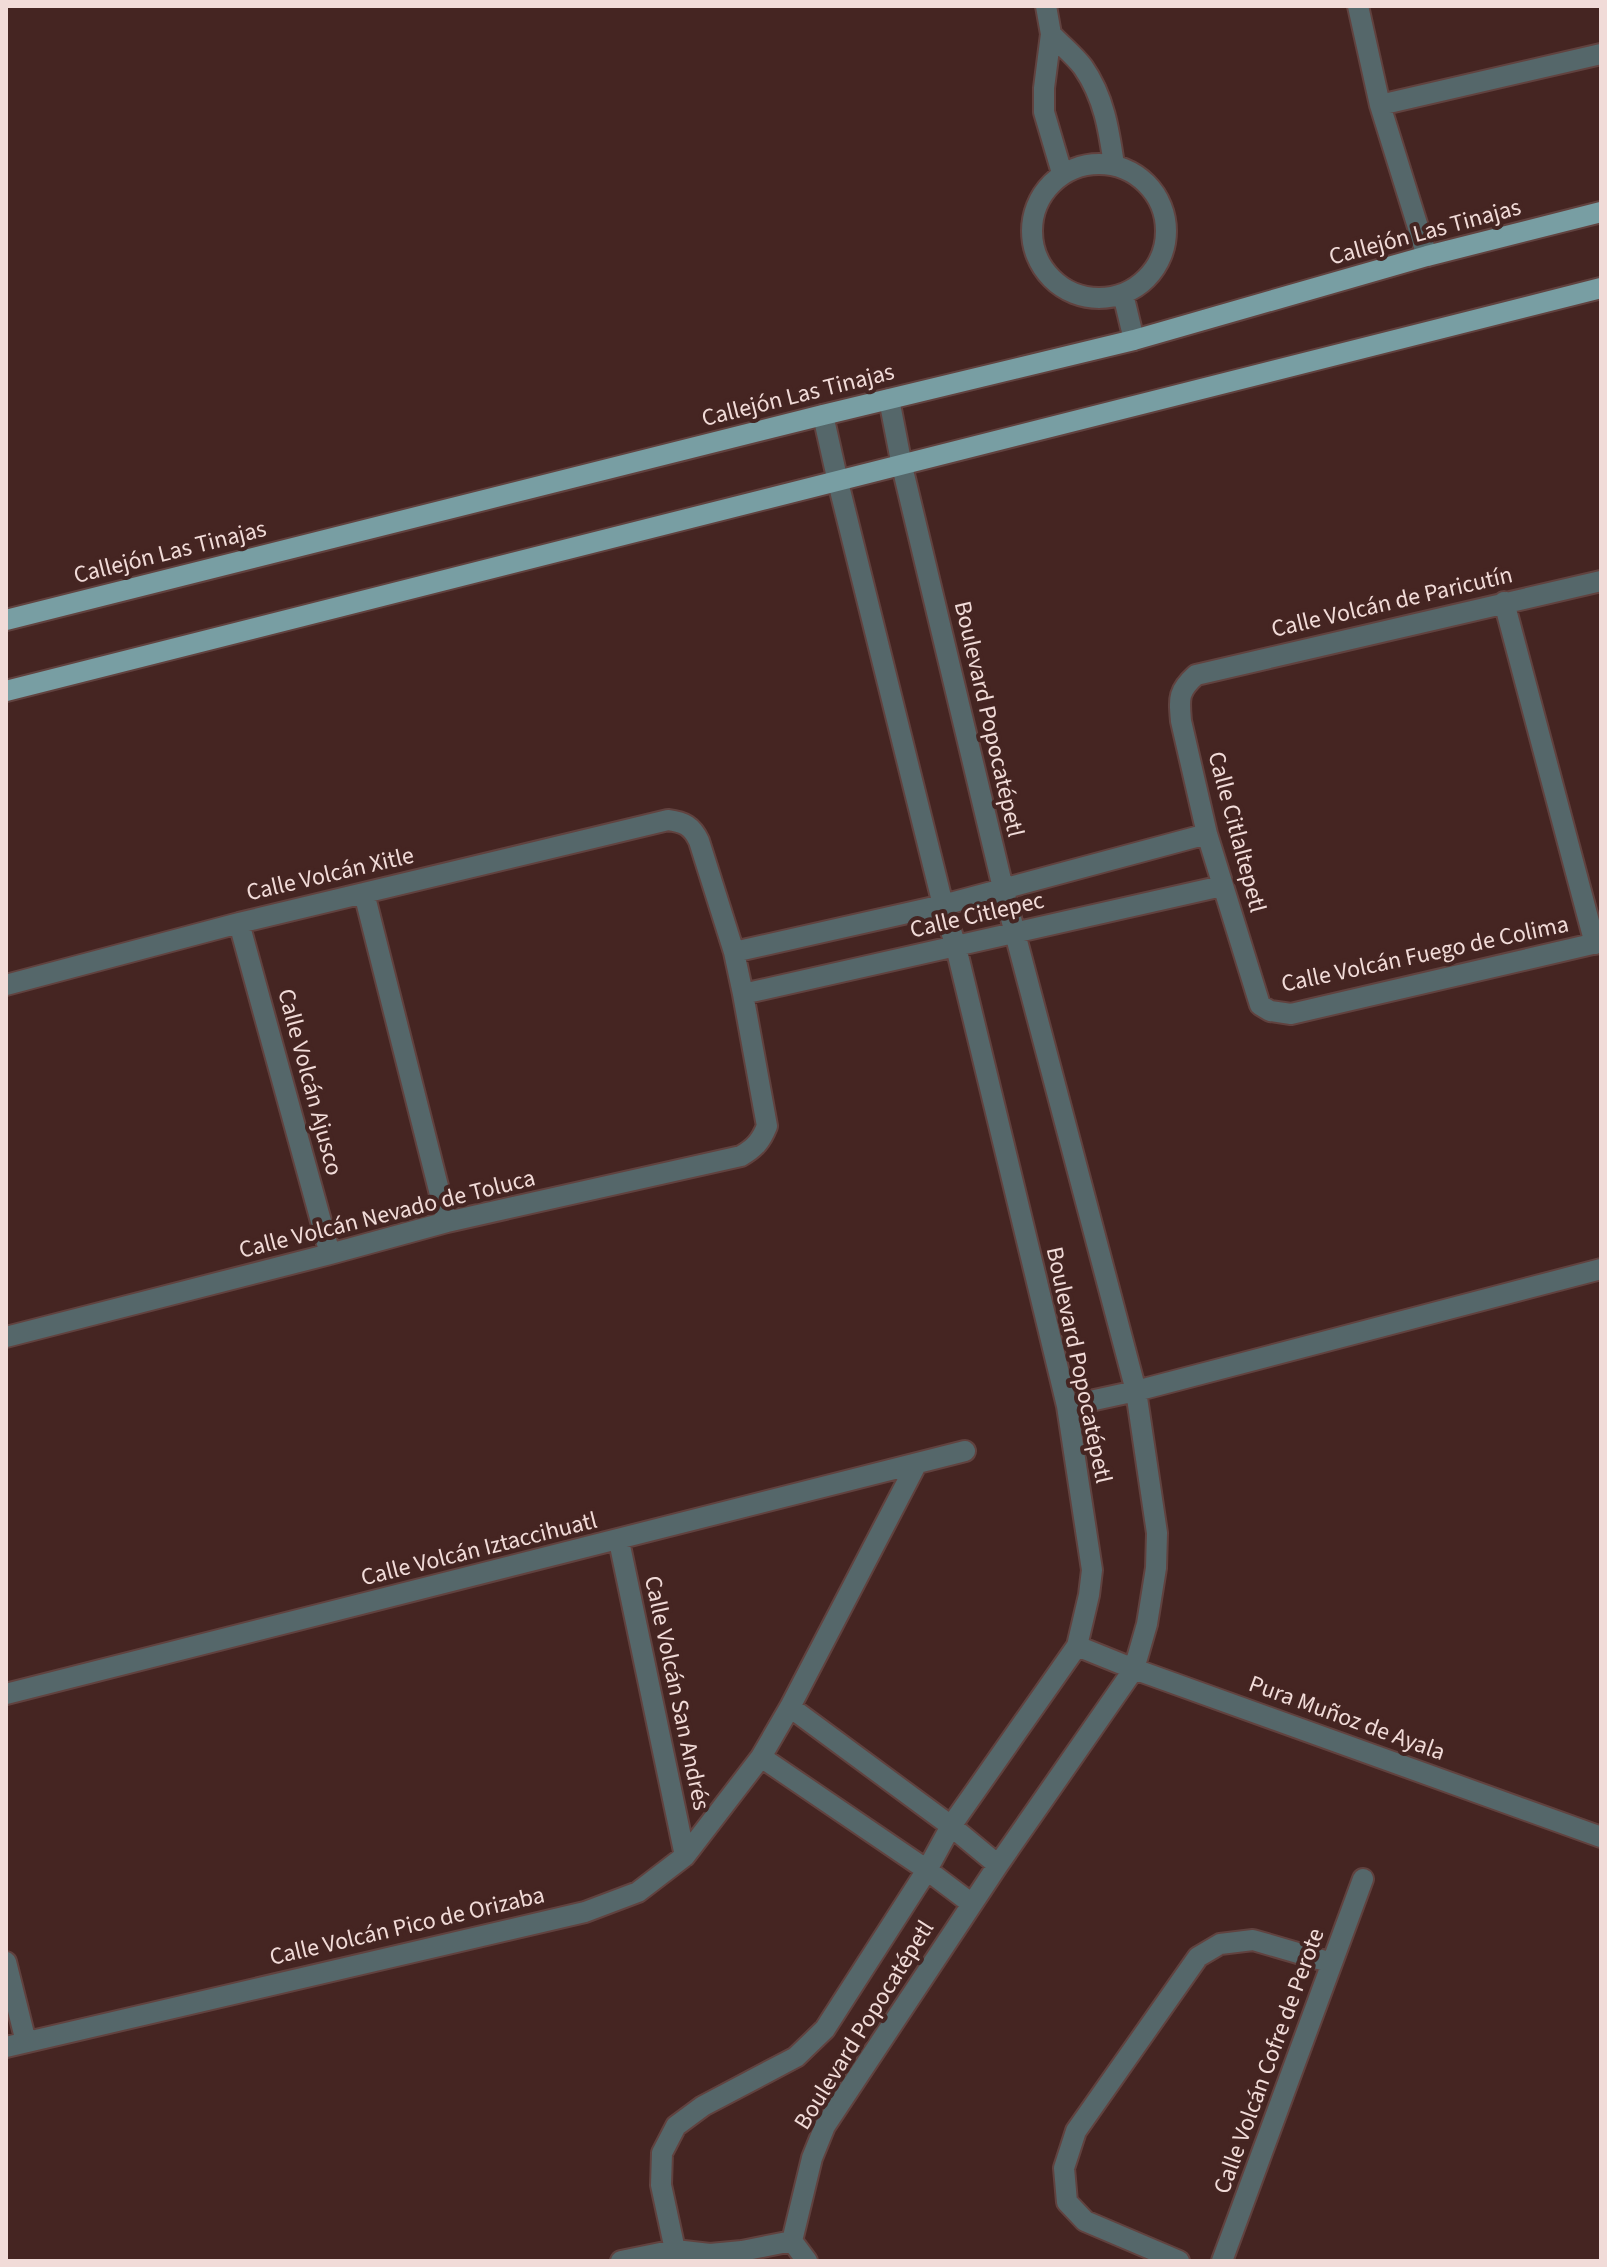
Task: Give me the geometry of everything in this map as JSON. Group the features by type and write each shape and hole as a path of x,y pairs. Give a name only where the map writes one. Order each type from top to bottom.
{"main road":[{"name":"Callejón Las Tinajas","path":"6,620 1134,340 1427,256 1601,212"},
{"path":"6,691 1601,288"}],"street":[{"path":"1046,6 1051,34 1044,112 1062,173"},
{"path":"1358,6 1380,105 1427,256"},
{"path":"1051,34 1082,66 1100,97 1114,165"},
{"path":"1380,105 1601,54"},
{"path":"1089,164 1114,165 1136,175 1154,192 1165,214 1166,238 1159,262 1144,281 1123,294 1090,298 1058,285 1037,260 1031,227 1033,209 1052,181 1062,173 1089,164"},
{"path":"1123,294 1134,340"},
{"name":"Boulevard Popocatépetl","path":"792,2241 812,2158 825,2126 998,1865 1134,1669 1147,1624 1156,1568 1157,1533 1136,1391 1003,888 902,466 889,399"},
{"name":"Boulevard Popocatépetl","path":"675,2250 661,2185 662,2153 676,2126 703,2106 796,2057 825,2029 927,1870 951,1826 1077,1646 1092,1570 1067,1406 823,415"},
{"name":"Calle Volcán de Paricutín","path":"1196,675 1601,581"},
{"path":"1504,602 1598,943"},
{"name":"Calle Citlaltepetl","path":"1196,675 1183,686 1181,721 1207,834 1260,1005"},
{"name":"Calle Volcán Xitle","path":"6,985 239,923 668,820 682,822 694,830 734,952"},
{"name":"Calle Citlepec","path":"734,952 943,905 1207,834"},
{"name":"Calle Citlepec","path":"743,994 1222,886"},
{"path":"364,893 447,1222"},
{"name":"Calle Volcán Ajusco","path":"239,923 330,1254"},
{"name":"Calle Volcán Fuego de Colima","path":"1260,1005 1270,1011 1291,1014 1598,943"},
{"path":"734,952 743,994"},
{"name":"Calle Volcán Nevado de Toluca","path":"6,1337 447,1222 741,1156 761,1140 767,1126 743,994"},
{"path":"1067,1406 1136,1391 1601,1269"},
{"name":"Calle Volcán Iztaccihuatl","path":"6,1694 965,1451"},
{"name":"Calle Volcán Pico de Orizaba","path":"16,2044 585,1912 638,1892 685,1856 761,1757 916,1465"},
{"name":"Calle Volcán San Andrés","path":"619,1541 685,1856"},
{"name":"Pura Muñoz de Ayala","path":"1077,1646 1601,1837"},
{"path":"790,1707 951,1826 998,1865"},
{"path":"761,1757 972,1904"},
{"name":"Calle Volcán Cofre de Perote","path":"1222,2261 1363,1879"},
{"path":"1179,2261 1085,2221 1067,2202 1064,2168 1076,2131 1198,1957 1220,1944 1253,1940 1332,1963"},
{"path":"6,1962 16,2044"},
{"path":"621,2261 675,2250 710,2254 792,2241 807,2261"}]}
